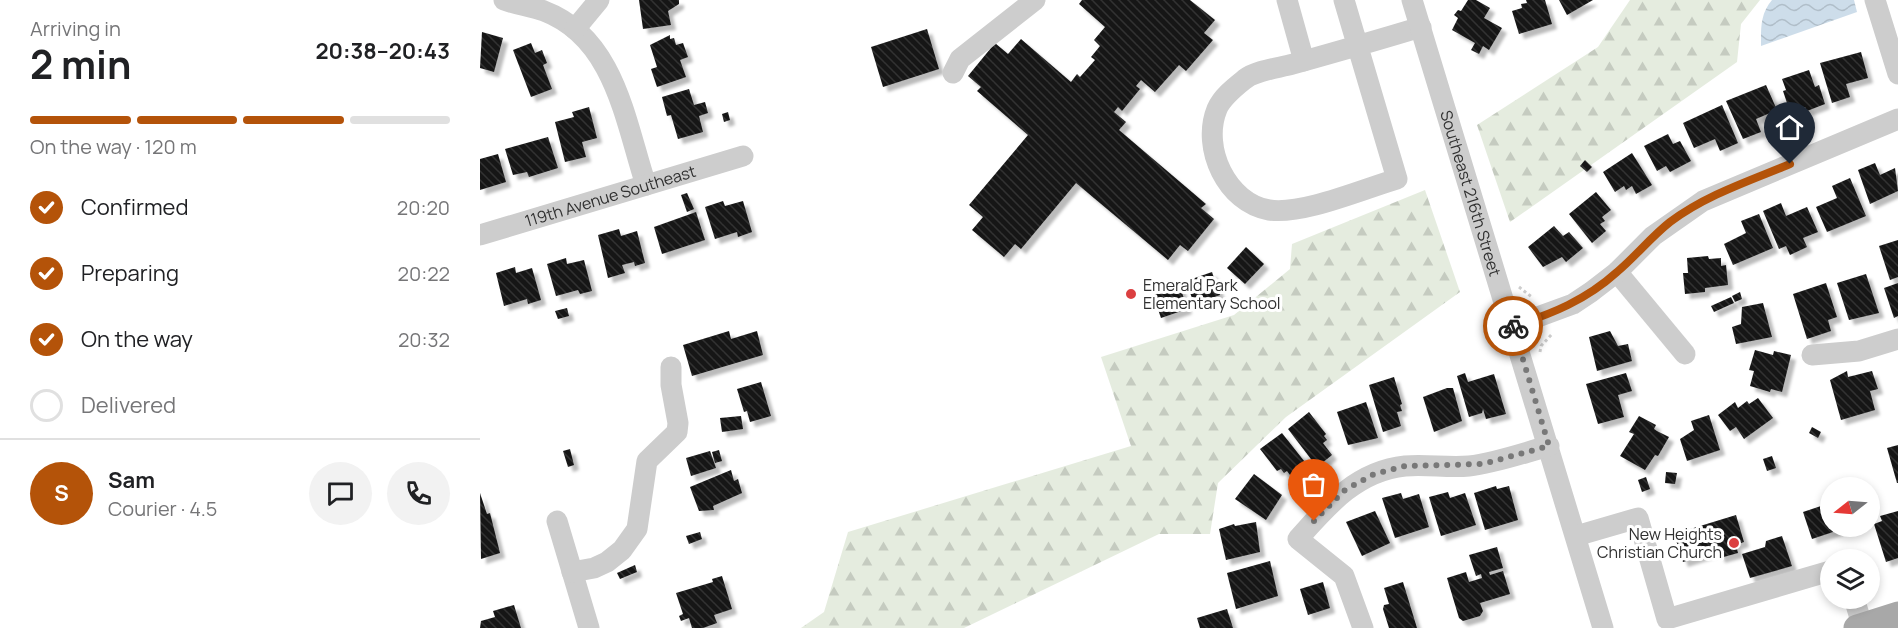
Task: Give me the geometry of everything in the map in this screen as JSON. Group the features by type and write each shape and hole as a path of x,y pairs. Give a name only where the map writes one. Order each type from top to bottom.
{"main road":[{"path":"1861,627 1898,615"}],"street":[{"path":"504,0 549,6 594,46 606,67 646,185"},
{"path":"575,29 599,0"},
{"path":"953,73 960,59 1035,0"},
{"path":"1287,0 1304,61"},
{"path":"1344,0 1358,45 1397,178 1297,209 1268,210 1249,204 1236,194 1222,174 1215,150 1214,129 1217,109 1228,94 1248,77 1257,75 1358,45 1421,27"},
{"name":"Southeast 216th Street","path":"1412,0 1603,628"},
{"path":"1875,0 1898,74"},
{"path":"1513,326 1573,304 1617,272 1653,236 1703,201 1898,119"},
{"name":"119th Avenue Southeast","path":"480,235 743,156"},
{"path":"1617,272 1685,354"},
{"path":"1812,355 1859,351 1898,339"},
{"path":"572,572 594,568 607,562 622,550 637,529 647,461 677,432 678,423 671,385 671,367"},
{"path":"1363,628 1344,576 1298,539 1330,503 1358,482 1374,474 1405,466 1483,464 1549,446"},
{"path":"1576,536 1638,518 1667,619 1820,574"},
{"path":"557,521 589,628"},
{"path":"1857,609 1861,627"}],"path":[{"path":"1516,284 1537,302"}],"green space":[{"path":"1630,0 1760,0 1741,24 1737,62 1510,222 1477,125 1598,47"},
{"path":"1425,190 1460,292 1286,417 1218,483 1210,534 1159,534 964,628 801,628 824,612 848,532 1131,446 1101,357 1234,315 1290,269 1292,244"}],"water":[{"path":"1772,0 1854,0 1857,12 1761,46 1763,16"}],"building":[{"path":"639,0 679,0 679,4 668,11 671,25 643,29"},
{"path":"1082,0 1190,0 1215,20 1204,33 1213,40 1186,71 1179,65 1155,92 1141,80 1136,86 1140,89 1122,111 1118,107 1114,112 1126,122 1119,130 1206,204 1201,208 1214,219 1188,251 1180,245 1168,260 1076,183 1021,249 1015,244 1004,257 972,230 983,217 969,205 1028,135 977,91 981,87 968,76 995,43 1008,54 1021,39 1071,82 1077,74 1080,77 1095,60 1091,57 1100,46 1094,40 1105,27 1079,4"},
{"path":"1468,0 1476,0 1490,8 1484,18 1502,28 1489,50 1483,46 1479,54 1471,50 1475,43 1452,30 1458,18 1454,15 1458,10 1461,11"},
{"path":"1526,0 1545,0 1552,24 1519,34 1512,11 1522,8 1521,4 1527,3"},
{"path":"1559,0 1593,0 1567,15"},
{"path":"927,29 939,69 883,87 871,47"},
{"path":"482,32 503,38 494,72 480,68"},
{"path":"670,35 670,39 674,38 676,45 683,43 688,57 680,60 686,77 657,87 651,69 657,67 650,45"},
{"path":"531,43 535,53 542,50 547,63 543,65 552,89 531,97 513,50"},
{"path":"1861,52 1868,78 1846,84 1850,97 1832,103 1820,63"},
{"path":"1809,70 1815,87 1819,85 1825,104 1807,111 1805,107 1790,112 1783,91 1786,90 1782,79"},
{"path":"1766,85 1777,110 1756,119 1761,132 1743,139 1726,101"},
{"path":"689,89 694,105 705,102 708,113 699,116 703,132 678,139 671,115 667,116 662,97"},
{"path":"1722,105 1738,143 1720,151 1715,139 1694,148 1683,123"},
{"path":"589,107 597,138 582,142 586,157 565,162 555,122 574,117 572,112"},
{"path":"728,112 730,120 724,122 722,114"},
{"path":"1668,134 1673,144 1680,141 1691,161 1670,172 1666,166 1657,171 1644,146"},
{"path":"548,137 558,168 529,177 527,172 513,175 505,149"},
{"path":"1632,153 1652,185 1636,194 1632,186 1626,190 1624,186 1615,192 1603,172"},
{"path":"498,154 506,182 480,190 480,159"},
{"path":"1585,160 1592,167 1587,172 1580,166"},
{"path":"1875,163 1880,175 1895,168 1898,191 1870,204 1858,170"},
{"path":"1850,178 1866,216 1827,232 1816,207 1837,198 1832,186"},
{"path":"1596,192 1611,210 1602,217 1605,221 1600,224 1606,231 1592,243 1569,214"},
{"path":"687,193 694,209 687,212 681,195"},
{"path":"723,201 725,206 743,201 752,232 738,237 737,232 715,239 705,207"},
{"path":"1781,203 1786,216 1807,207 1818,232 1803,238 1807,247 1790,255 1786,246 1779,249 1763,211"},
{"path":"696,212 705,240 662,254 654,227"},
{"path":"1759,214 1773,248 1733,265 1724,244 1746,233 1741,221"},
{"path":"1554,226 1563,236 1569,232 1583,248 1566,262 1562,257 1543,267 1528,247"},
{"path":"619,229 621,236 637,231 645,263 635,266 634,262 622,265 625,273 608,278 598,235"},
{"path":"1898,240 1898,277 1890,280 1879,246"},
{"path":"1246,247 1264,264 1245,284 1227,268"},
{"path":"1708,256 1709,259 1721,258 1721,266 1726,265 1728,285 1705,288 1705,292 1685,294 1683,273 1688,273 1687,258"},
{"path":"566,258 567,264 584,260 592,291 580,294 578,290 556,296 547,264"},
{"path":"515,267 516,273 532,268 541,300 528,304 527,299 504,306 496,273"},
{"path":"1212,272 1220,295 1194,304 1186,281"},
{"path":"1866,274 1879,313 1849,320 1837,283"},
{"path":"1826,283 1837,317 1828,320 1831,331 1807,339 1793,294"},
{"path":"1898,283 1898,316 1894,318 1884,288"},
{"path":"1180,286 1187,309 1161,318 1153,295"},
{"path":"1740,292 1742,299 1735,302 1732,296"},
{"path":"1731,297 1734,303 1714,312 1711,306"},
{"path":"1763,303 1772,337 1736,344 1732,327 1741,324 1742,307"},
{"path":"567,308 569,316 558,319 555,311"},
{"path":"729,331 731,339 757,331 763,355 692,376 683,345"},
{"path":"1610,331 1618,346 1628,344 1632,361 1597,371 1589,337"},
{"path":"1755,350 1773,355 1774,351 1791,355 1782,392 1771,389 1770,392 1750,386 1754,371 1749,370"},
{"path":"1847,371 1848,377 1872,371 1878,389 1870,391 1875,410 1841,420 1830,380"},
{"path":"1465,373 1468,382 1494,374 1506,414 1486,419 1483,409 1482,413 1469,417 1457,376"},
{"path":"1626,373 1632,391 1618,395 1624,417 1598,424 1586,384"},
{"path":"1394,377 1402,404 1400,405 1402,411 1397,412 1401,426 1383,432 1369,385"},
{"path":"761,382 771,416 750,422 747,411 744,412 737,389"},
{"path":"1453,388 1462,421 1434,432 1423,397"},
{"path":"1758,398 1773,418 1744,439 1736,427 1730,431 1718,415 1735,402 1738,408 1747,401 1749,404"},
{"path":"1366,402 1378,438 1348,445 1337,412"},
{"path":"1309,412 1326,434 1324,436 1327,440 1323,443 1332,455 1317,467 1288,429"},
{"path":"1709,415 1720,450 1687,461 1680,439 1694,430 1691,421"},
{"path":"741,416 743,429 722,432 720,418"},
{"path":"1639,416 1656,425 1654,429 1669,437 1658,456 1655,455 1645,470 1620,456 1634,434 1629,432"},
{"path":"1812,427 1821,432 1818,438 1809,433"},
{"path":"1282,433 1312,471 1296,483 1287,471 1284,473 1281,469 1277,471 1260,449"},
{"path":"1898,445 1898,483 1897,483 1887,448"},
{"path":"570,449 574,465 568,467 563,451"},
{"path":"719,450 722,461 715,463 712,452"},
{"path":"710,451 716,468 691,476 686,458"},
{"path":"1772,456 1776,468 1767,471 1763,459"},
{"path":"731,470 734,481 738,479 742,493 713,506 714,510 699,511 690,487"},
{"path":"1666,472 1677,473 1675,484 1665,483"},
{"path":"1254,474 1282,495 1266,520 1235,499"},
{"path":"1646,477 1650,489 1642,492 1638,480"},
{"path":"1496,486 1497,489 1509,486 1518,520 1485,530 1474,493"},
{"path":"1448,492 1450,498 1465,493 1476,525 1441,536 1429,497"},
{"path":"480,493 487,514 490,513 500,553 481,559"},
{"path":"1401,493 1403,499 1419,494 1429,527 1395,538 1382,498"},
{"path":"1820,506 1820,536 1812,539 1803,512"},
{"path":"1375,511 1390,543 1362,556 1346,522"},
{"path":"1898,511 1898,558 1886,562 1878,537 1880,537 1880,522 1882,521 1880,516"},
{"path":"1736,515 1744,542 1736,545 1738,553 1720,558 1718,551 1683,562 1674,534"},
{"path":"1256,522 1260,552 1226,560 1219,529 1234,524 1235,526"},
{"path":"700,532 702,539 689,544 686,536"},
{"path":"1782,536 1792,566 1750,578 1742,554 1765,547 1766,541"},
{"path":"1497,547 1503,568 1489,572 1490,575 1503,571 1510,594 1480,603 1483,611 1480,616 1463,621 1459,618 1447,578 1466,572 1469,582 1482,578 1481,574 1476,576 1469,555"},
{"path":"1270,561 1278,596 1236,609 1227,573"},
{"path":"635,565 637,572 620,579 617,573"},
{"path":"722,576 732,609 714,615 717,623 703,628 692,628 689,618 681,621 679,616 683,614 676,593 713,582 712,579"},
{"path":"1323,582 1330,608 1308,615 1300,589"},
{"path":"1403,582 1417,628 1389,628 1383,609 1384,605 1389,604 1384,588"},
{"path":"514,605 521,628 480,628 481,621 495,617 493,611"},
{"path":"1227,609 1233,628 1200,628 1197,618"}],"way so far":[{"path":"1314,521 1345,490 1374,474 1405,466 1483,464 1549,446 1513,326"}],"place":[{"name":"Emerald Park Elementary School","path":"1131,294"},
{"name":"New Heights Christian Church","path":"1734,543"}],"route":[{"path":"1513,326 1544,317 1573,304 1592,292 1617,272 1672,220 1703,201 1790,164"}]}
